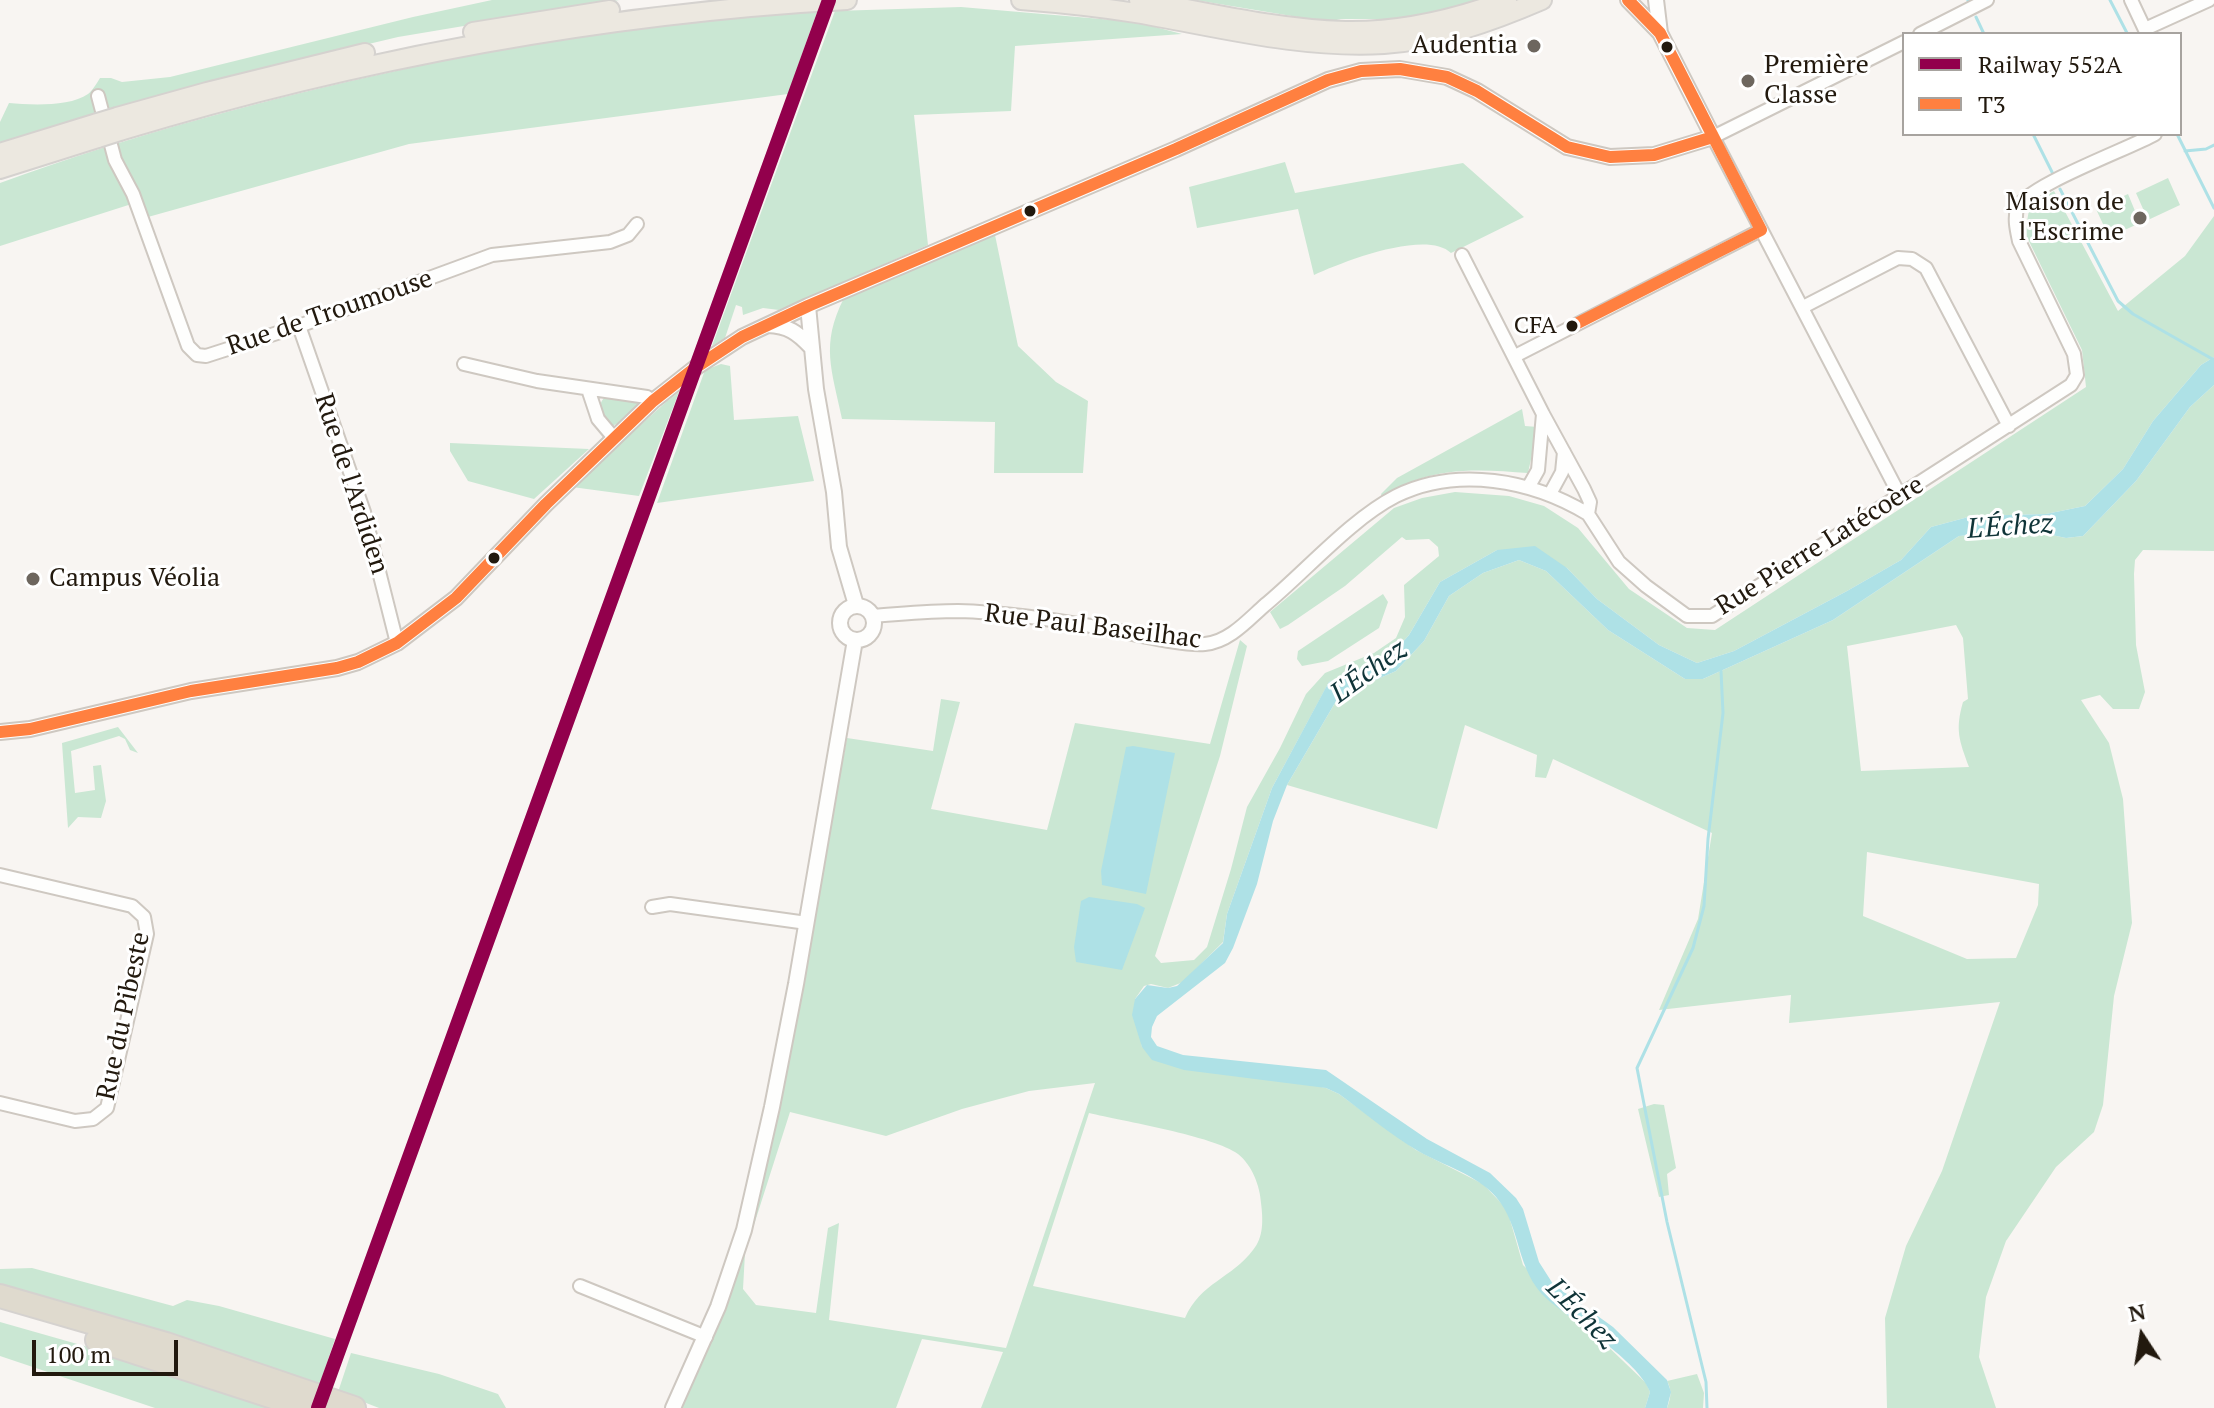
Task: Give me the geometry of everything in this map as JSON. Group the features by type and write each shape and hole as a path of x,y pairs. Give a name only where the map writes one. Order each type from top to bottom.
{"highway":[{"path":"0,1296 166,1344 301,1400"},
{"path":"0,1311 301,1400 346,1405"}],"main road":[{"path":"0,169 207,92 385,49 546,19 696,0"},
{"path":"118,124 463,46 628,20 847,0"},
{"path":"1021,0 1134,13 1285,40 1339,45 1385,44 1457,32 1513,14 1542,0"},
{"path":"1139,0 1271,23 1345,31 1456,17 1507,0"},
{"path":"0,153 97,131"}],"street":[{"path":"1628,0 1660,33 1900,496"},
{"path":"1656,0 1660,33"},
{"path":"1924,32 1987,0"},
{"path":"2131,0 2146,32 2209,0"},
{"path":"0,732 30,729 191,691 337,668 358,662 397,643 456,598 546,504 653,401 742,337 1328,80 1361,71 1400,69 1447,77 1477,91 1567,147 1610,157 1654,155 1713,137 1902,43"},
{"name":"Rue de Troumouse","path":"98,96 115,160 133,194 192,351 206,356 299,326 492,255 610,242 628,235 637,224"},
{"name":"Rue Pierre Latécoère","path":"1462,255 1590,502 1588,514 1619,562 1687,616 1703,618 1732,605 2071,385 2077,375 2074,354 2019,241 2017,208 2023,198 2043,187 2151,136"},
{"path":"1515,356 1761,230"},
{"path":"1803,307 1898,258 1912,259 1926,268 2009,426"},
{"path":"808,306 839,547 856,605"},
{"path":"767,324 796,331 811,347"},
{"name":"Rue de l'Ardiden","path":"299,326 364,512 397,643"},
{"path":"464,364 588,389 647,397 653,401"},
{"path":"588,389 598,419 614,438"},
{"path":"1529,486 1538,470 1543,414"},
{"path":"1550,494 1562,472 1564,450"},
{"name":"Rue Paul Baseilhac","path":"872,616 958,611 1089,626 1206,644 1233,633 1361,520 1395,497 1421,486 1481,480 1529,486 1588,514"},
{"path":"856,605 863,606 872,616 873,629 855,640 845,635 839,623 844,611 856,605"},
{"path":"673,1408 706,1337 744,1230 772,1107 807,923 855,640"},
{"name":"Rue du Pibeste","path":"0,875 132,906 144,917 147,934 107,1108 93,1119 75,1121 0,1103"},
{"path":"652,907 670,904 807,923"},
{"path":"580,1286 706,1337"}],"green space":[{"path":"492,0 619,0 398,37 255,71 25,135 0,145 0,122 9,103 71,101 88,94 100,78 122,82 170,77"},
{"path":"1195,0 1479,0 1404,19 1341,19 1328,22"},
{"path":"961,7 1136,22 1182,34 1015,46 1011,111 914,115 928,245 779,310 763,308 743,315 742,307 736,305 725,338 712,346 835,11"},
{"path":"817,12 788,94 409,144 148,217 141,201 0,246 0,183 203,118 357,80 575,35 680,22"},
{"path":"1285,162 1295,193 1463,163 1524,217 1451,253 1423,244 1404,246 1363,256 1314,275 1298,209 1197,228 1189,187"},
{"path":"2168,178 2180,205 2148,220 2136,193"},
{"path":"2054,191 2118,311 2185,256 2214,216 2214,357 2201,365 2153,421 2123,469 2085,506 2046,514 1972,516 1931,527 1901,560 1734,651 1697,663 1659,645 1597,599 1567,568 1497,550 1440,582 1409,635 1392,654 1329,682 1272,788 1227,914 1223,942 1183,982 1168,988 1151,984 1144,986 1135,999 1142,1047 1326,1088 1339,1094 1416,1150 1483,1184 1504,1206 1509,1216 1523,1265 1646,1383 1650,1392 1645,1408 981,1408 1003,1352 922,1339 896,1408 678,1408 778,1108 847,738 933,751 941,699 960,702 931,809 1047,830 1075,723 1210,744 1240,640 1247,646 1220,756 1155,956 1161,963 1194,960 1207,947 1247,807 1306,694 1325,673 1374,653 1396,638 1405,617 1404,585 1439,556 1438,547 1429,539 1406,540 1402,537 1345,586 1288,625 1280,629 1270,612 1394,508 1422,498 1455,492 1509,496 1544,506 1578,528 1629,589 1687,628 1715,630 2086,387 2082,350 2025,233 2030,204","holes":["1095,1083 1006,1348 829,1320 839,1223 828,1228 816,1313 756,1305 743,1289 745,1253 790,1112 886,1136 962,1109 1029,1091","1089,1113 1189,1135 1226,1147 1243,1159 1254,1176 1262,1215 1257,1245 1245,1260 1199,1297 1185,1318 1033,1286"]},
{"path":"2128,194 2140,223 2109,237 2096,209"},
{"path":"995,235 1018,346 1056,382 1088,401 1083,473 994,473 995,422 842,419 832,372 830,344 844,298"},
{"path":"721,364 730,366 734,420 798,416 814,481 657,503 705,370"},
{"path":"2214,385 2214,551 2143,550 2135,560 2134,574 2136,645 2145,692 2139,709 2113,709 2100,695 2081,700 2109,743 2123,799 2132,923 2114,996 2103,1105 2094,1132 2056,1167 2006,1241 1986,1297 1979,1357 1996,1408 1887,1408 1885,1318 1906,1246 1942,1171 2000,1002 1789,1023 1791,995 1659,1010 1698,919 1712,833 1553,759 1546,778 1535,777 1537,755 1465,725 1437,829 1287,785 1339,696 1396,671 1424,641 1449,596 1483,573 1519,560 1546,571 1608,630 1685,679 1703,679 1833,620 1959,536 2028,530 2066,538 2083,536 2136,481 2190,407","holes":["1956,625 1963,638 1968,699 1963,702 1959,735 1969,767 1861,771 1847,646","1867,852 2039,884 2038,905 2016,958 1967,959 1863,916"]},
{"path":"679,392 639,496 572,487 666,402"},
{"path":"605,397 640,401 640,405 612,426 600,408"},
{"path":"1522,409 1525,426 1538,427 1528,473 1486,470 1444,473 1412,482 1382,497 1381,494 1397,478"},
{"path":"450,443 589,449 534,499 468,481 450,451"},
{"path":"1383,594 1388,602 1379,628 1328,661 1302,666 1297,659 1298,651"},
{"path":"118,727 138,753 130,750 125,739 119,736 71,751 75,793 95,790 93,766 101,765 106,801 101,818 78,817 68,828 62,743"},
{"path":"1654,1104 1664,1105 1676,1168 1667,1174 1669,1195 1659,1197 1638,1109"},
{"path":"32,1268 173,1306 187,1300 219,1306 335,1339 319,1386 0,1287 0,1269"},
{"path":"0,1322 123,1357 276,1408 155,1408 0,1356"},
{"path":"351,1353 439,1374 498,1394 506,1408 379,1408 338,1392"},
{"path":"1697,1374 1704,1393 1703,1408 1667,1408 1670,1388 1667,1381"}],"water":[{"name":"L'Échez","path":"2214,357 2214,385 2190,407 2136,481 2083,536 2066,538 2028,530 1959,536 1833,620 1703,679 1685,679 1608,630 1546,571 1519,560 1483,573 1449,596 1424,641 1396,671 1339,696 1287,785 1273,821 1257,884 1225,963 1157,1016 1151,1037 1157,1046 1183,1055 1326,1070 1427,1139 1490,1173 1523,1209 1539,1262 1553,1284 1613,1327 1667,1380 1671,1392 1667,1408 1645,1408 1650,1392 1632,1367 1537,1288 1504,1209 1479,1182 1418,1151 1326,1088 1184,1070 1152,1060 1142,1047 1132,1015 1135,999 1147,985 1177,986 1223,943 1227,914 1272,788 1329,682 1392,654 1409,635 1440,582 1497,550 1535,546 1567,568 1597,599 1659,645 1697,663 1734,651 1901,560 1931,527 1972,516 2046,514 2085,506 2123,469 2153,421 2201,365"},
{"path":"1126,747 1175,753 1146,894 1102,885 1101,871"},
{"path":"1089,897 1145,908 1122,970 1076,962 1074,947 1081,901"}],"waterway":[{"path":"2110,0 2126,32"},
{"path":"1976,17 1983,32"},
{"path":"2034,136 2053,174"},
{"path":"2178,136 2214,208"},
{"path":"2185,151 2214,145"},
{"path":"2060,189 2118,301 2133,314 2214,360"},
{"path":"1707,1408 1706,1382 1667,1222 1637,1068 1693,948 1704,906 1708,839 1723,713 1721,671"}],"rail line":[{"name":"552A","path":"318,1408 829,0"}],"transit line":[{"name":"T3","path":"1572,326 1761,230 1660,33 1628,0"},
{"name":"T3","path":"0,732 30,729 191,691 337,668 358,662 397,643 456,598 546,504 653,401 742,337 1328,80 1361,71 1400,69 1447,77 1477,91 1567,147 1610,157 1654,155 1713,137"}],"place":[{"name":"Audentia","path":"1534,46"},
{"name":"Première Classe","path":"1748,81"},
{"name":"Maison de l'Escrime","path":"2140,218"},
{"name":"CFA","path":"1572,326"},
{"name":"Campus Véolia","path":"33,579"}]}
